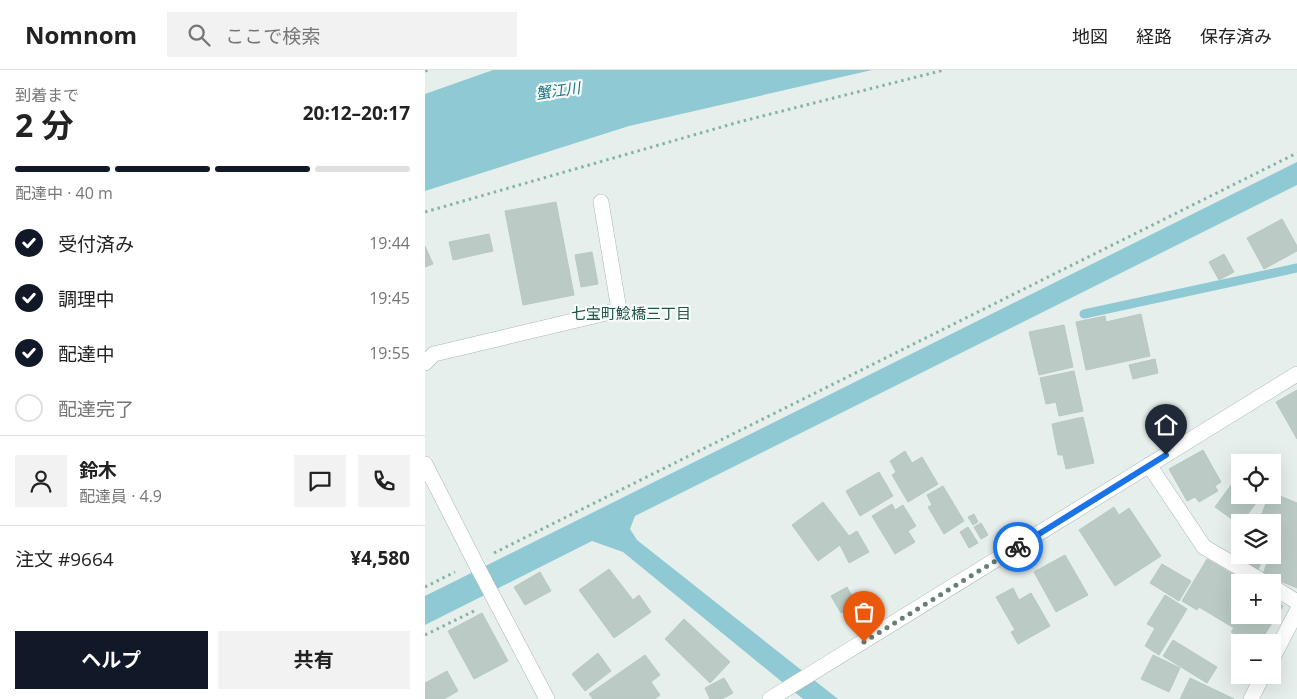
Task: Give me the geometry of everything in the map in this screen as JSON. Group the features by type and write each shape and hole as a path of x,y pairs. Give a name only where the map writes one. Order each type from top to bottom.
{"street":[{"path":"425,362 434,354 619,310 601,202"},
{"path":"770,699 1297,374"},
{"path":"425,464 547,699"},
{"path":"1149,465 1204,547 1250,574"},
{"path":"1281,592 1297,602"},
{"path":"1281,642 1297,611"},
{"path":"1251,699 1258,684"}],"path":[{"path":"425,212 730,124 944,70"},
{"path":"425,587 476,565 1297,153"},
{"path":"425,635 494,598"}],"water":[{"name":"蟹江川","path":"493,70 872,70 629,126 425,191 425,94"},
{"path":"1297,162 1297,185 635,516 630,529 637,540 838,699 803,699 623,552 592,541 425,625 425,596"}],"building":[{"path":"556,202 574,295 523,305 505,211"},
{"path":"1282,219 1297,246 1297,251 1264,269 1247,238"},
{"path":"489,234 493,251 453,260 449,242"},
{"path":"425,246 433,264 425,267"},
{"path":"592,252 598,284 581,287 575,255"},
{"path":"1224,254 1234,272 1219,280 1209,262"},
{"path":"1141,314 1150,356 1086,370 1076,322 1105,316 1106,322"},
{"path":"1064,325 1073,367 1039,375 1029,332"},
{"path":"1155,359 1158,373 1133,379 1129,365"},
{"path":"1074,371 1083,411 1059,416 1056,402 1046,404 1040,378"},
{"path":"1297,390 1297,439 1276,402"},
{"path":"1083,417 1094,463 1066,469 1063,455 1058,455 1052,424"},
{"path":"1203,450 1221,482 1215,486 1218,491 1199,502 1195,497 1187,501 1169,469"},
{"path":"905,451 912,463 922,457 938,484 908,502 892,475 896,472 890,461"},
{"path":"879,472 893,496 860,516 846,491"},
{"path":"1231,485 1231,504 1255,504 1248,514 1231,514 1231,519 1215,507"},
{"path":"943,486 964,521 944,534 928,507 932,505 927,495"},
{"path":"1281,496 1297,503 1297,588 1281,581 1281,574 1263,574 1267,564 1281,564 1281,514 1262,514 1266,504 1281,504"},
{"path":"823,502 849,536 857,531 869,552 849,563 840,545 818,561 792,525"},
{"path":"892,504 895,510 903,505 916,526 908,531 915,542 895,554 872,516"},
{"path":"1114,507 1119,515 1129,508 1161,556 1115,586 1079,530"},
{"path":"974,514 978,522 973,525 968,517"},
{"path":"981,523 988,535 981,539 974,527"},
{"path":"968,527 978,543 969,548 960,532"},
{"path":"1065,555 1088,595 1056,612 1034,572"},
{"path":"1207,559 1232,574 1231,624 1272,624 1265,634 1234,634 1231,632 1234,628 1199,607 1197,610 1182,601"},
{"path":"1162,564 1191,581 1179,601 1150,583"},
{"path":"1243,564 1260,564 1258,570"},
{"path":"609,569 633,600 639,595 651,612 614,638 579,590"},
{"path":"540,572 551,591 525,605 514,587"},
{"path":"847,587 857,605 841,613 831,596"},
{"path":"1013,588 1019,600 1031,593 1050,626 1018,644 1011,632 1015,630 996,597"},
{"path":"1165,595 1187,609 1159,655 1145,646 1155,628 1147,624"},
{"path":"482,613 508,661 474,679 448,631"},
{"path":"684,619 730,662 710,683 665,639"},
{"path":"1173,640 1217,667 1207,683 1163,656"},
{"path":"598,653 611,671 585,691 572,674"},
{"path":"645,655 660,675 651,682 660,695 655,699 593,699 589,694"},
{"path":"1153,655 1180,668 1169,692 1141,679"},
{"path":"447,671 458,691 444,699 425,699 425,683"},
{"path":"724,678 733,693 722,699 710,699 705,688"},
{"path":"1190,678 1230,697 1234,699 1180,699"}],"waterway":[{"path":"1084,314 1297,268"}],"way so far":[{"path":"864,642 1018,547"}],"district":[{"name":"七宝町鯰橋三丁目","path":"631,314"}],"route":[{"path":"1018,547 1166,455"}]}
